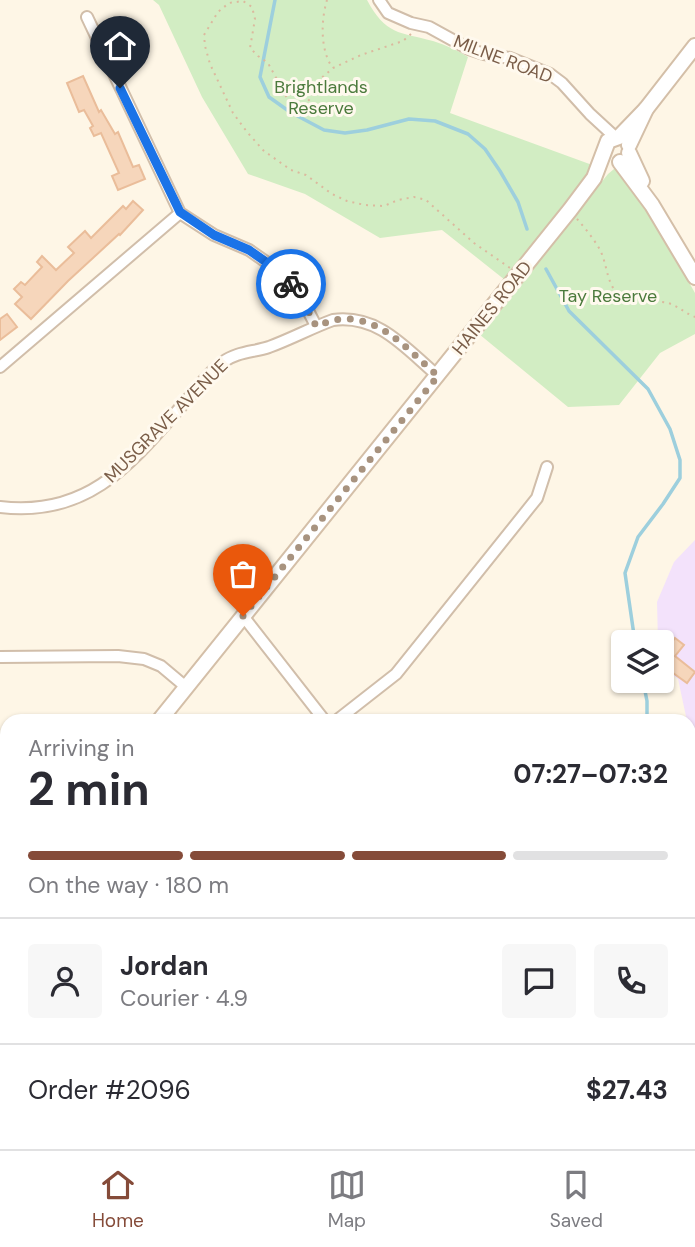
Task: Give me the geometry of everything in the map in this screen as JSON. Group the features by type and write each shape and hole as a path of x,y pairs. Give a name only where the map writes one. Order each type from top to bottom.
{"main road":[{"path":"695,47 617,149 695,277"},
{"name":"HAINES ROAD","path":"165,714 438,376 617,149"}],"street":[{"name":"MILNE ROAD","path":"379,0 388,13 429,27 469,49 510,58 550,74 562,83 590,114 617,149"},
{"path":"87,17 180,212 214,235 249,250 279,271 300,295 316,326"},
{"path":"0,367 180,212"},
{"name":"MUSGRAVE AVENUE","path":"0,507 37,508 74,500 90,492 114,476 155,436 222,362 268,347 333,320 344,318 373,324 438,376"},
{"path":"345,714 396,674 537,498 547,467"},
{"path":"243,616 320,714"},
{"path":"0,657 118,656 144,659 161,666 186,687"}],"path":[{"path":"327,0 323,45 332,68"},
{"path":"415,24 410,36 403,41 332,68 319,80 306,104 297,105 286,98 268,62 250,48 255,19 252,7 243,1 229,3 218,12 204,35 210,64 233,113 264,151 291,170 306,175 332,194 347,201 384,206 406,198 426,200 474,243 519,274"},
{"path":"570,210 600,251 613,289 622,298 671,304 695,317"}],"shaded area":[{"path":"695,540 695,714 686,714 678,679 674,676 674,630 658,630 657,602 674,562"}],"green space":[{"name":"Brightlands Reserve","path":"153,0 367,0 381,20 394,30 442,44 468,57 450,113 595,166 505,280 442,230 380,238 305,194 248,174 202,97 159,5"},
{"name":"Tay Reserve","path":"614,169 622,170 628,175 695,293 695,334 660,353 619,405 568,407 479,334"}],"building":[{"path":"83,76 99,112 101,110 115,134 118,132 133,167 139,165 145,179 118,190 112,176 119,173 101,133 94,136 90,128 93,126 84,110 79,112 67,83"},
{"path":"133,201 143,210 31,319 15,304 22,297 14,289 21,282 25,285 42,267 37,262 42,256 56,270 74,253 68,247 85,231 91,238 123,206 126,209"},
{"path":"7,314 17,327 0,340 0,319"},
{"path":"674,639 684,645 675,656 695,672 687,683 674,674"}],"waterway":[{"path":"275,0 260,77 269,97 324,130 345,133 409,119 435,121 468,134 485,149 500,171 518,202 527,229"},
{"path":"546,269 569,311 648,389 670,429 680,460 680,478 638,537 625,573 633,630"},
{"path":"645,693 647,714"}],"way so far":[{"path":"243,616 438,376 373,324 344,318 316,326 300,295 291,284"}],"route":[{"path":"120,88 180,212 214,235 249,250 279,271 291,284"}]}
